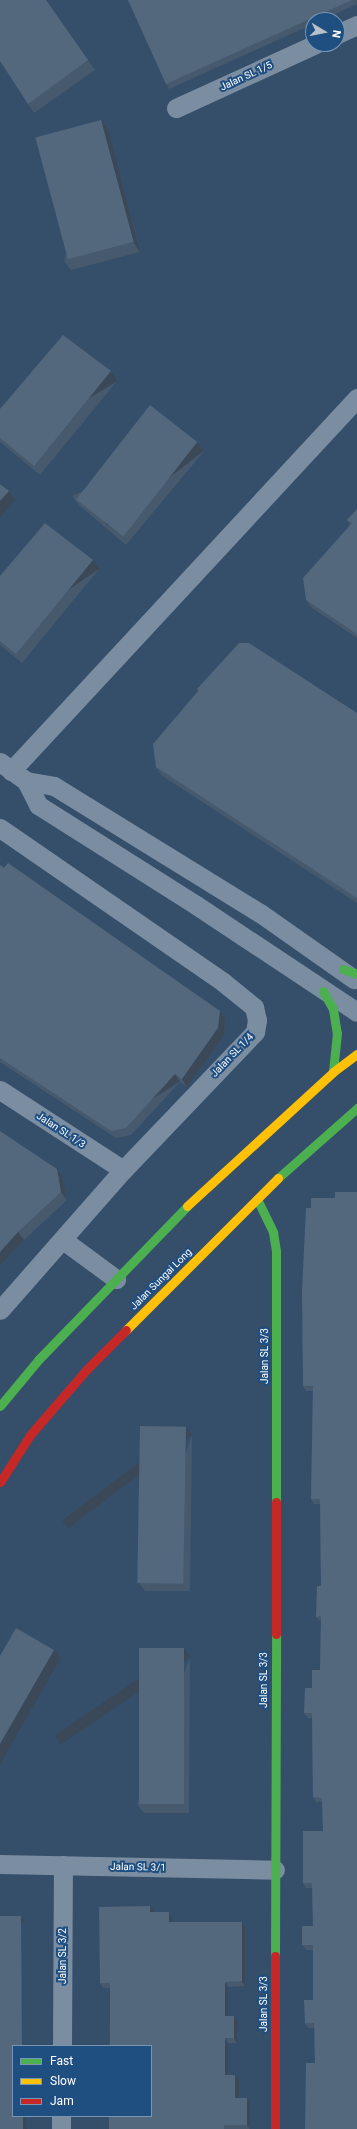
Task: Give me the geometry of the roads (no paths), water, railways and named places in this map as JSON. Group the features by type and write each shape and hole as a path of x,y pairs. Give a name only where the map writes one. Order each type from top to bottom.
{"street":[{"path":"345,30 357,25"},
{"name":"Jalan SL 1/5","path":"176,108 305,49"},
{"path":"12,771 357,398"},
{"path":"12,771 54,786 260,914 350,972 357,982"},
{"path":"12,771 38,805 265,950 323,991 357,1012"},
{"name":"Jalan SL 1/4","path":"0,828 222,982 254,1007 257,1013 255,1032 123,1170 0,1310"},
{"path":"323,991 333,1009 337,1033 333,1072"},
{"path":"0,1406 38,1360 180,1212 333,1072 357,1054"},
{"name":"Jalan SL 1/3","path":"0,1090 123,1170"},
{"name":"Jalan Sungai Long","path":"0,1482 30,1435 87,1369 257,1198 357,1108"},
{"name":"Jalan SL 3/3","path":"257,1198 273,1232 276,1251 275,2129"},
{"path":"63,1240 116,1279"},
{"name":"Jalan SL 3/1","path":"0,1864 275,1870"},
{"name":"Jalan SL 3/2","path":"62,2045 63,1865"},
{"path":"61,2117 61,2129"}]}
